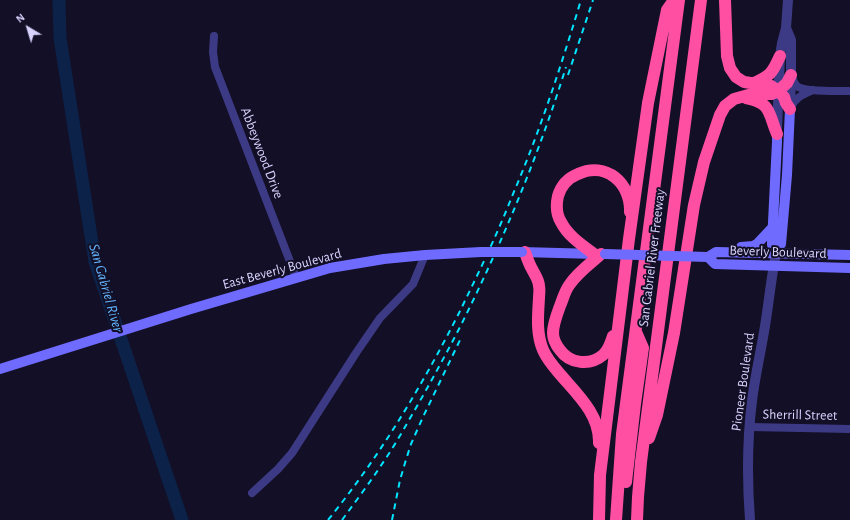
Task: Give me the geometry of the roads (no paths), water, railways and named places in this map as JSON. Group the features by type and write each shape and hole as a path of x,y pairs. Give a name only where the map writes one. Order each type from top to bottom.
{"highway":[{"path":"600,475 629,239 648,103 667,10 674,0"},
{"name":"San Gabriel River Freeway","path":"616,520 622,434 679,0"},
{"name":"San Gabriel River Freeway","path":"637,520 641,462 701,0"},
{"path":"726,0 727,56 730,68 736,77 744,82 771,86 784,96 790,109"},
{"path":"752,84 762,80 773,71 780,56"},
{"path":"641,462 657,416 674,333 694,205 704,162 720,115 729,102 740,97 752,94 772,94 778,91 787,83 791,75"},
{"path":"740,97 756,100 762,103 770,114 777,134"},
{"path":"622,300 611,344 604,354 594,360 585,362 573,361 563,354 556,344 553,333 555,318 569,284 600,254 572,236 560,222 557,214 556,203 566,182 574,175 581,172 601,170 612,175 621,182 629,200 629,239"},
{"path":"523,252 537,278 539,286 538,319 539,334 543,350 549,361 591,413 596,424 599,438 599,520"},
{"path":"624,520 626,485 643,348 635,330"},
{"path":"628,520 633,456 647,348 657,339"}],"main road":[{"name":"Pioneer Boulevard","path":"777,134 778,142 772,244 776,251 781,244 787,174 790,109"},
{"path":"725,252 757,244 773,227"},
{"name":"Beverly Boulevard","path":"600,254 708,257 716,252 776,251 850,255"},
{"name":"East Beverly Boulevard","path":"0,370 52,352 64,350 296,277 330,268 384,259 481,252 600,254"},
{"name":"Beverly Boulevard","path":"708,257 715,264 850,268"}],"street":[{"name":"Pioneer Boulevard","path":"777,134 780,56 786,28 788,0"},
{"name":"Pioneer Boulevard","path":"786,28 791,40 790,109"},
{"name":"Abbeywood Drive","path":"214,36 213,52 215,67 296,277"},
{"path":"791,75 795,84 799,88 850,91"},
{"path":"790,109 794,101 813,90"},
{"name":"Pioneer Boulevard","path":"750,520 748,489 752,400 776,251"},
{"path":"252,493 278,469 292,453 380,318 412,284 425,255"},
{"name":"Sherrill Street","path":"750,427 850,429"}],"waterway":[{"name":"San Gabriel River","path":"59,0 60,38 95,262 182,520"}],"railway":[{"path":"328,520 383,446 415,394 466,298 487,254 523,170 558,74 581,0"},
{"path":"568,75 593,0"},
{"path":"342,520 394,446 460,327 505,232 544,134 566,67"},
{"path":"392,520 400,480 411,444 461,338"}]}
